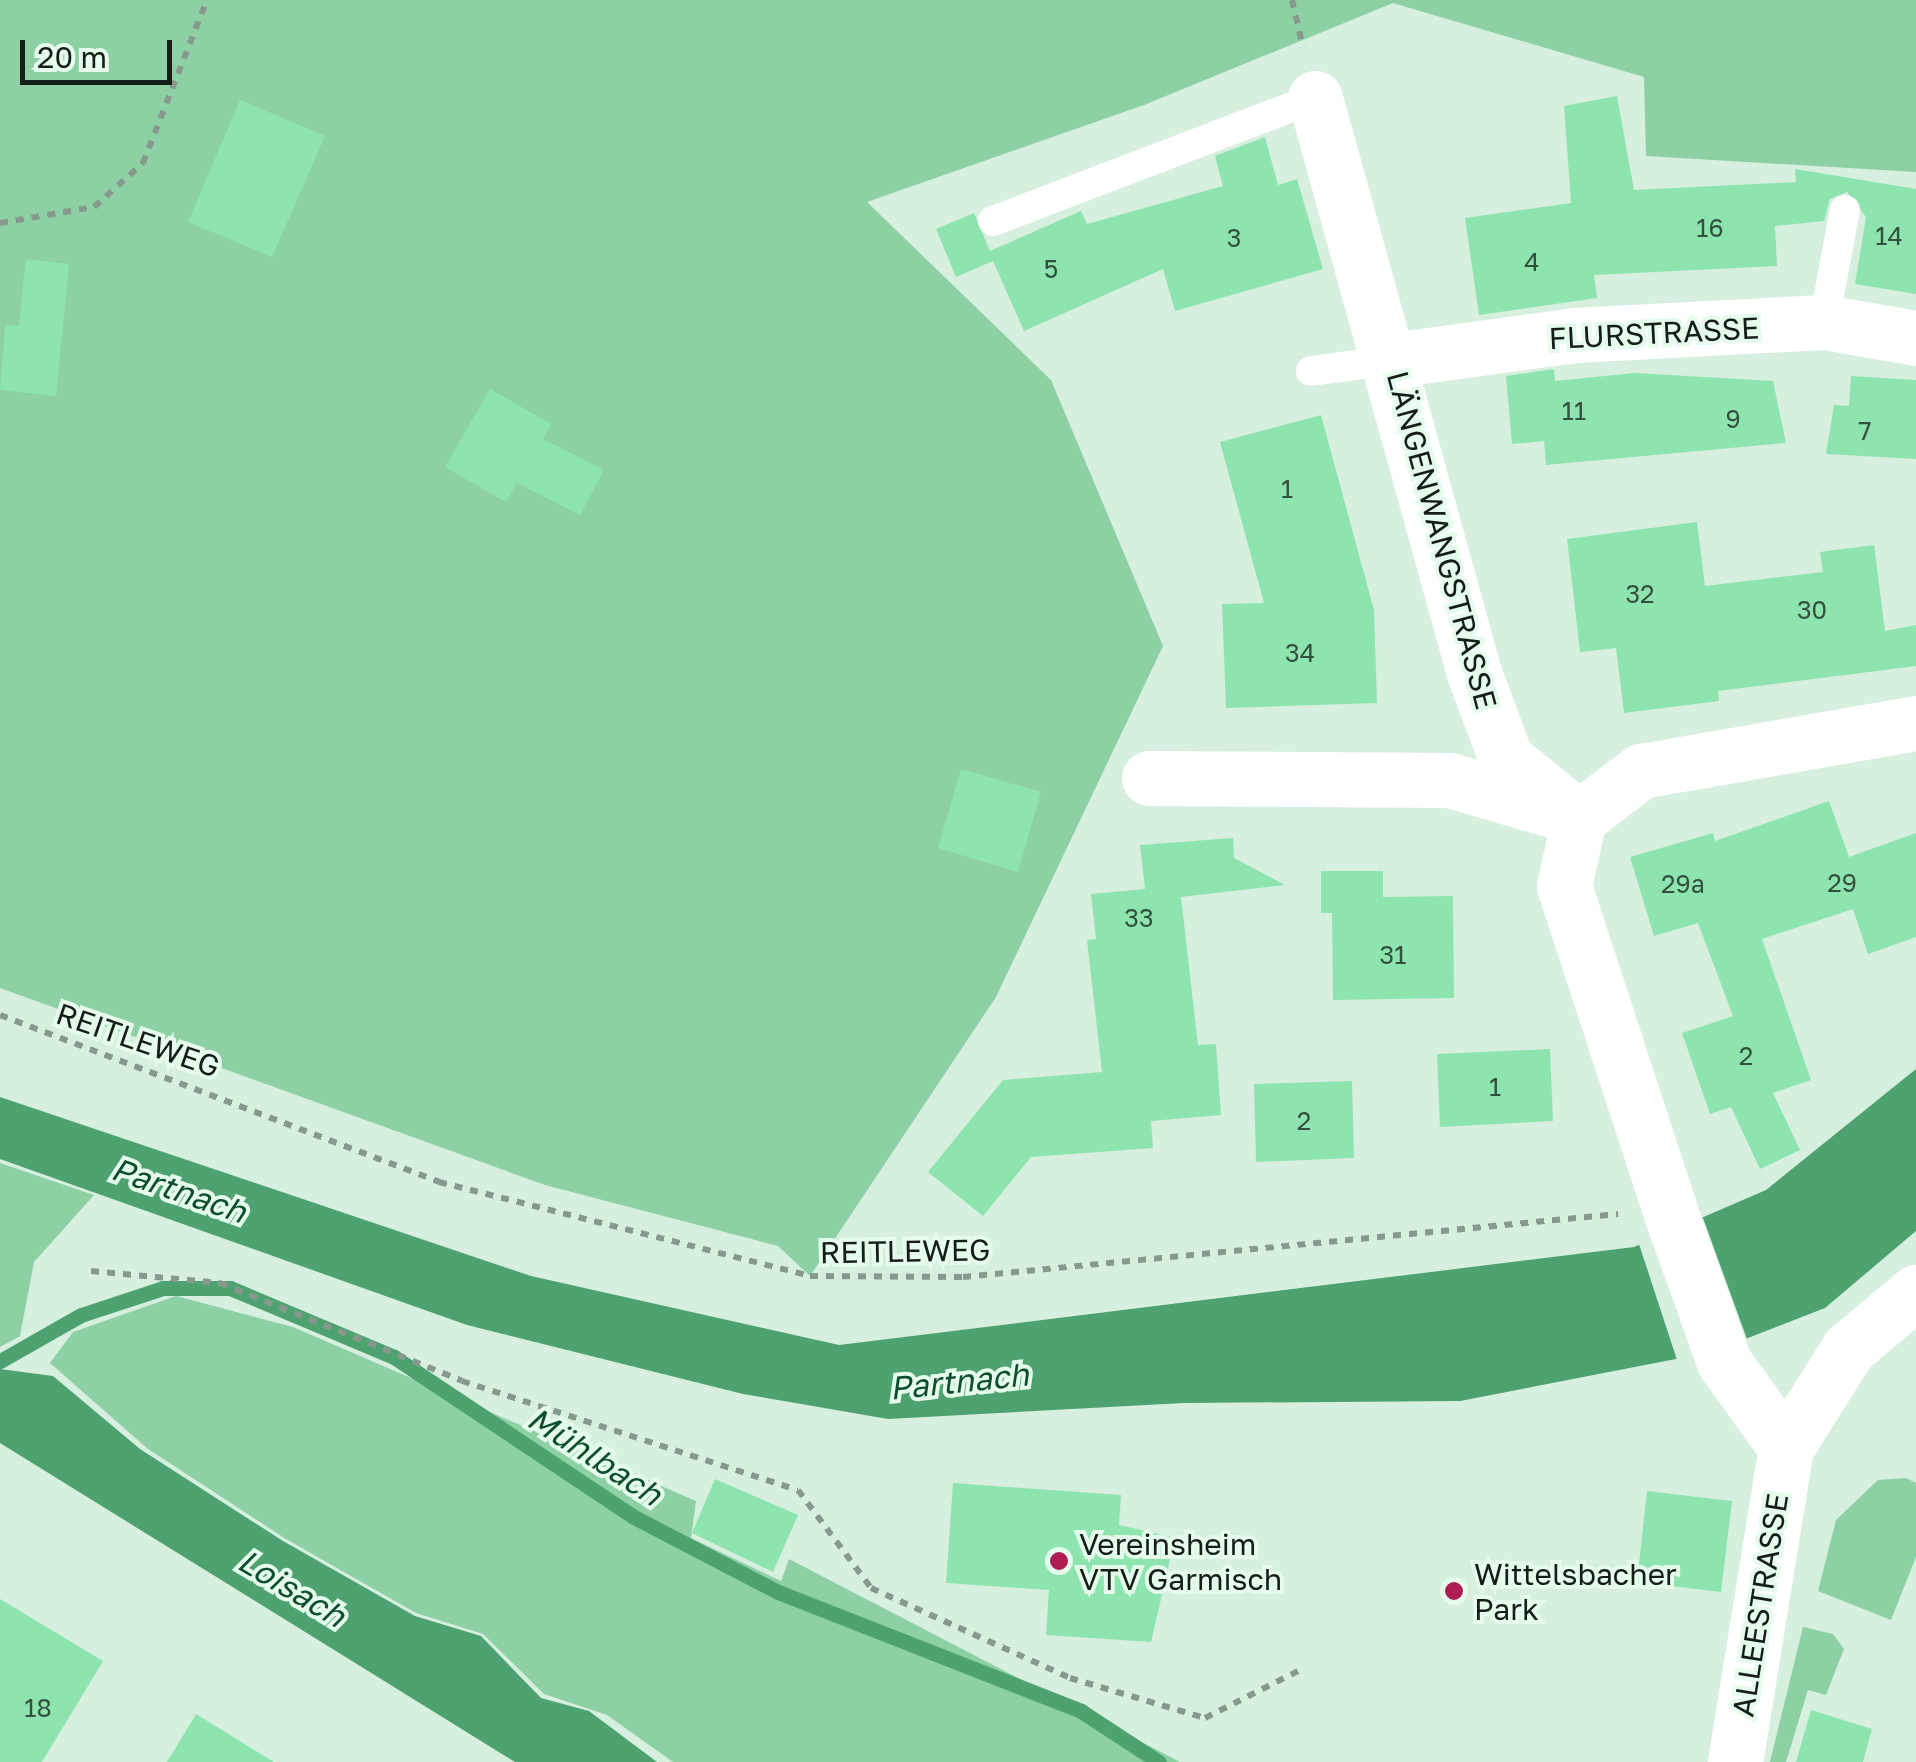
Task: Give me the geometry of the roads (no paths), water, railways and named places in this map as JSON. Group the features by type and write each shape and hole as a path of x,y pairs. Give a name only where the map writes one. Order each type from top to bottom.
{"street":[{"name":"LÄNGENWANGSTRASSE","path":"1315,98 1392,360 1474,673 1506,759 1579,818"},
{"name":"FLURSTRASSE","path":"1392,360 1575,335 1824,322 1916,338"},
{"path":"1916,723 1641,771 1579,818 1564,886 1724,1362 1786,1448 1848,1349 1916,1292"},
{"path":"1150,778 1450,780 1579,818"},
{"name":"ALLEESTRASSE","path":"1735,1762 1786,1448"}],"lane":[{"path":"993,221 1315,98"},
{"path":"1824,322 1844,210"},
{"path":"1311,371 1392,360"}],"water":[{"name":"Partnach","path":"1916,1069 1916,1231 1825,1308 1712,1352 1460,1401 1184,1403 888,1419 743,1394 467,1325 0,1159 0,1097 531,1276 839,1345 1634,1247 1766,1190"},
{"name":"Loisach","path":"0,1369 53,1376 140,1449 283,1541 415,1616 481,1636 541,1698 589,1711 657,1762 515,1762 0,1443"}],"waterway":[{"name":"Mühlbach","path":"0,1361 81,1315 163,1288 230,1288 394,1357 632,1516 778,1592 1081,1711 1159,1762"}],"place":[{"name":"Vereinsheim VTV Garmisch","path":"1059,1561"},
{"name":"Wittelsbacher Park","path":"1454,1591"}]}
